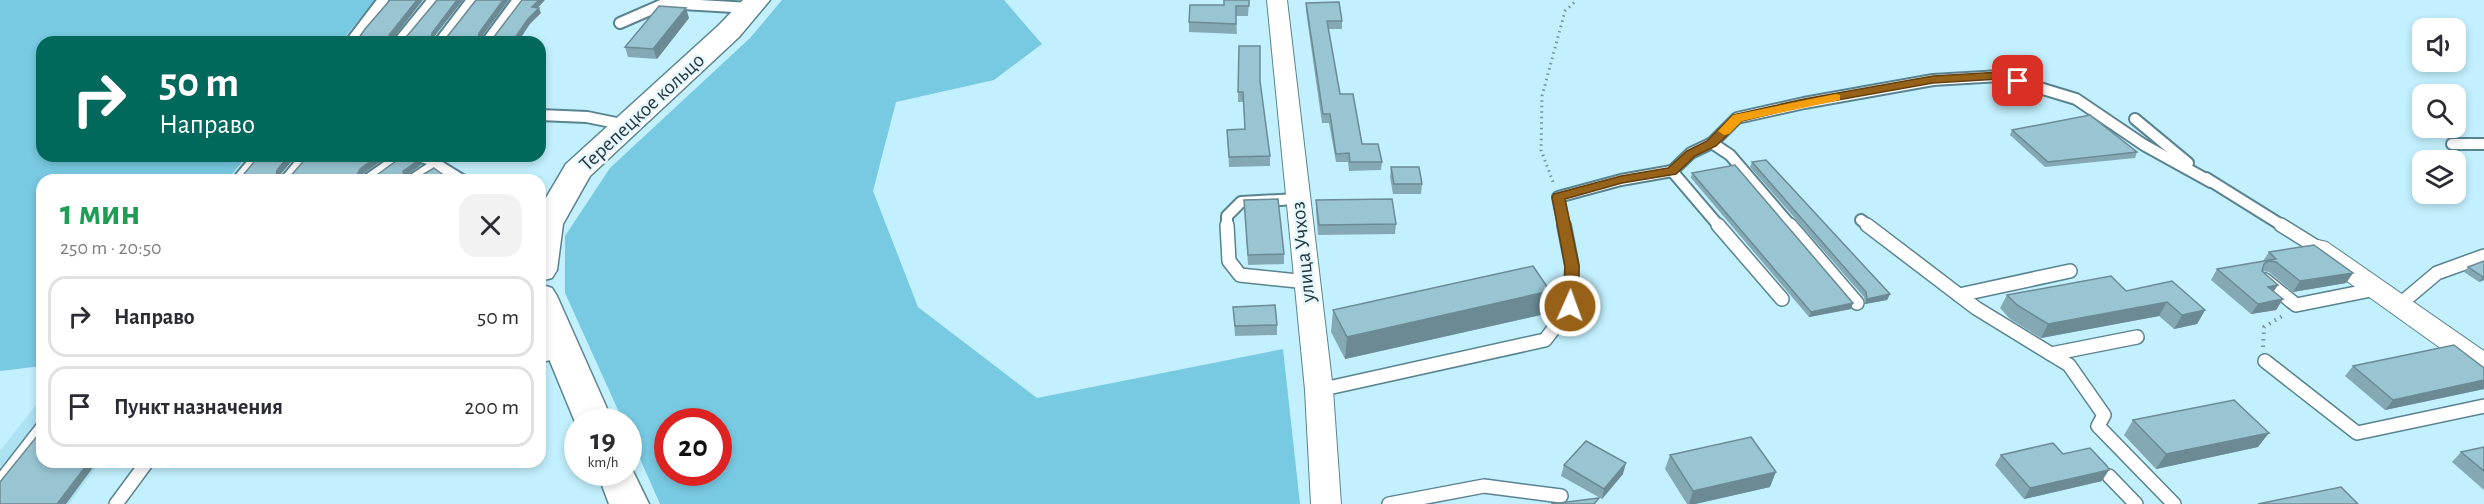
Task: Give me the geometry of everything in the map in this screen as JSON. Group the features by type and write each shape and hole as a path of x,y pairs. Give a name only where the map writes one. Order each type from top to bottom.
{"street":[{"name":"улица Учхоз","path":"1277,0 1319,390 1326,504"},
{"name":"Терепецкое кольцо","path":"546,220 577,171 729,31 753,4"},
{"path":"2318,248 2483,362"},
{"path":"546,324 552,353 585,408"},
{"path":"622,486 629,504"}],"lane":[{"path":"356,36 383,0"},
{"path":"404,36 433,0"},
{"path":"445,36 472,0"},
{"path":"491,36 518,0"},
{"path":"620,23 666,3 753,4"},
{"path":"1319,390 1545,340 1570,306 1572,266 1558,197 1621,180 1672,171 1691,153 1712,143 1737,118 1804,103 1933,80 2000,76 2076,99 2144,145 2211,182 2318,248"},
{"path":"546,115 587,117 627,125"},
{"path":"2135,120 2211,182"},
{"path":"1712,143 1730,155 1857,303"},
{"path":"2452,144 2484,144"},
{"path":"243,174 253,162"},
{"path":"291,174 301,162"},
{"path":"376,174 392,162"},
{"path":"431,162 452,174"},
{"path":"421,174 436,164"},
{"path":"1672,171 1782,299"},
{"path":"1298,199 1241,201 1227,216 1229,261 1240,276 1307,282"},
{"path":"1861,220 1959,295 2011,331 2069,365 2104,416 2098,426 2174,504"},
{"path":"2399,305 2437,273 2484,256"},
{"path":"1959,295 2070,271"},
{"path":"2264,279 2296,305 2376,289"},
{"path":"2050,354 2137,337"},
{"path":"2265,361 2357,433 2484,406"},
{"path":"0,482 36,437"},
{"path":"116,504 143,468"},
{"path":"2109,476 2136,504"},
{"path":"1389,504 1484,486 1561,496"}],"path":[{"path":"1558,197 1541,150 1542,96 1565,12 1577,0"},
{"path":"2265,361 2264,327 2282,317 2296,305"}],"shaded area":[{"path":"0,0 375,0 346,36 36,36 36,162 242,162 232,174 36,174 36,367 0,371"},
{"path":"782,0 1004,0 1042,44 994,80 896,102 873,191 918,307 1037,398 1283,349 1300,504 660,504 642,463 642,408 617,408 565,293 565,236 610,168 750,38"},
{"path":"36,405 36,468 96,468 69,504 0,504 0,451"}],"building":[{"path":"390,0 417,0 389,36 360,36"},
{"path":"437,0 457,0 432,36 407,36"},
{"path":"476,0 503,0 478,36 448,36"},
{"path":"522,0 539,0 532,7 539,8 516,36 495,36"},
{"path":"1224,0 1249,0 1249,6 1236,6 1236,24 1189,22 1190,5 1224,5"},
{"path":"1339,2 1342,21 1327,21 1340,94 1353,94 1362,144 1378,144 1382,162 1350,162 1349,153 1336,154 1330,114 1323,114 1306,3"},
{"path":"659,6 686,8 653,49 625,47"},
{"path":"1239,46 1260,46 1260,81 1270,156 1229,157 1227,130 1245,129 1243,92 1238,92"},
{"path":"2090,115 2137,152 2048,162 2012,130"},
{"path":"1766,160 1890,294 1867,299 1866,292 1752,162"},
{"path":"254,162 284,162 276,174 244,174"},
{"path":"303,162 370,162 360,169 358,174 292,174"},
{"path":"395,162 416,162 403,171 403,174 378,174"},
{"path":"1735,165 1853,303 1811,312 1692,173"},
{"path":"1391,167 1419,167 1422,184 1394,184"},
{"path":"434,168 442,174 424,174"},
{"path":"1278,199 1284,254 1248,255 1244,200"},
{"path":"1392,199 1396,224 1319,225 1316,200"},
{"path":"2314,245 2353,273 2300,281 2276,262 2268,261 2264,264 2262,271 2278,285 2268,287 2283,299 2258,304 2217,269 2276,259 2269,252"},
{"path":"2484,261 2483,277 2468,267"},
{"path":"1533,266 1550,291 1347,337 1333,310"},
{"path":"2111,276 2126,291 2172,281 2205,310 2182,315 2167,302 2048,324 2017,305 2007,295"},
{"path":"1275,305 1277,325 1235,326 1233,307"},
{"path":"2454,345 2484,368 2484,380 2393,400 2353,366"},
{"path":"2234,400 2269,433 2166,454 2133,420"},
{"path":"36,437 36,468 84,468 57,504 0,504 0,482"},
{"path":"1751,437 1776,472 1693,491 1670,455"},
{"path":"1586,441 1626,463 1604,489 1564,465"},
{"path":"2053,443 2063,454 2090,448 2109,470 2030,488 2001,455"},
{"path":"2484,447 2484,471 2461,452"},
{"path":"2341,487 2358,504 2258,504"},
{"path":"1599,498 1594,504 1551,504"}],"slow traffic":[{"path":"1724,131 1737,118 1836,97"}],"route":[{"path":"1570,306 1572,266 1558,197 1621,180 1672,171 1691,153 1712,143 1737,118 1804,103 1933,80 2000,76 2018,81"}]}
